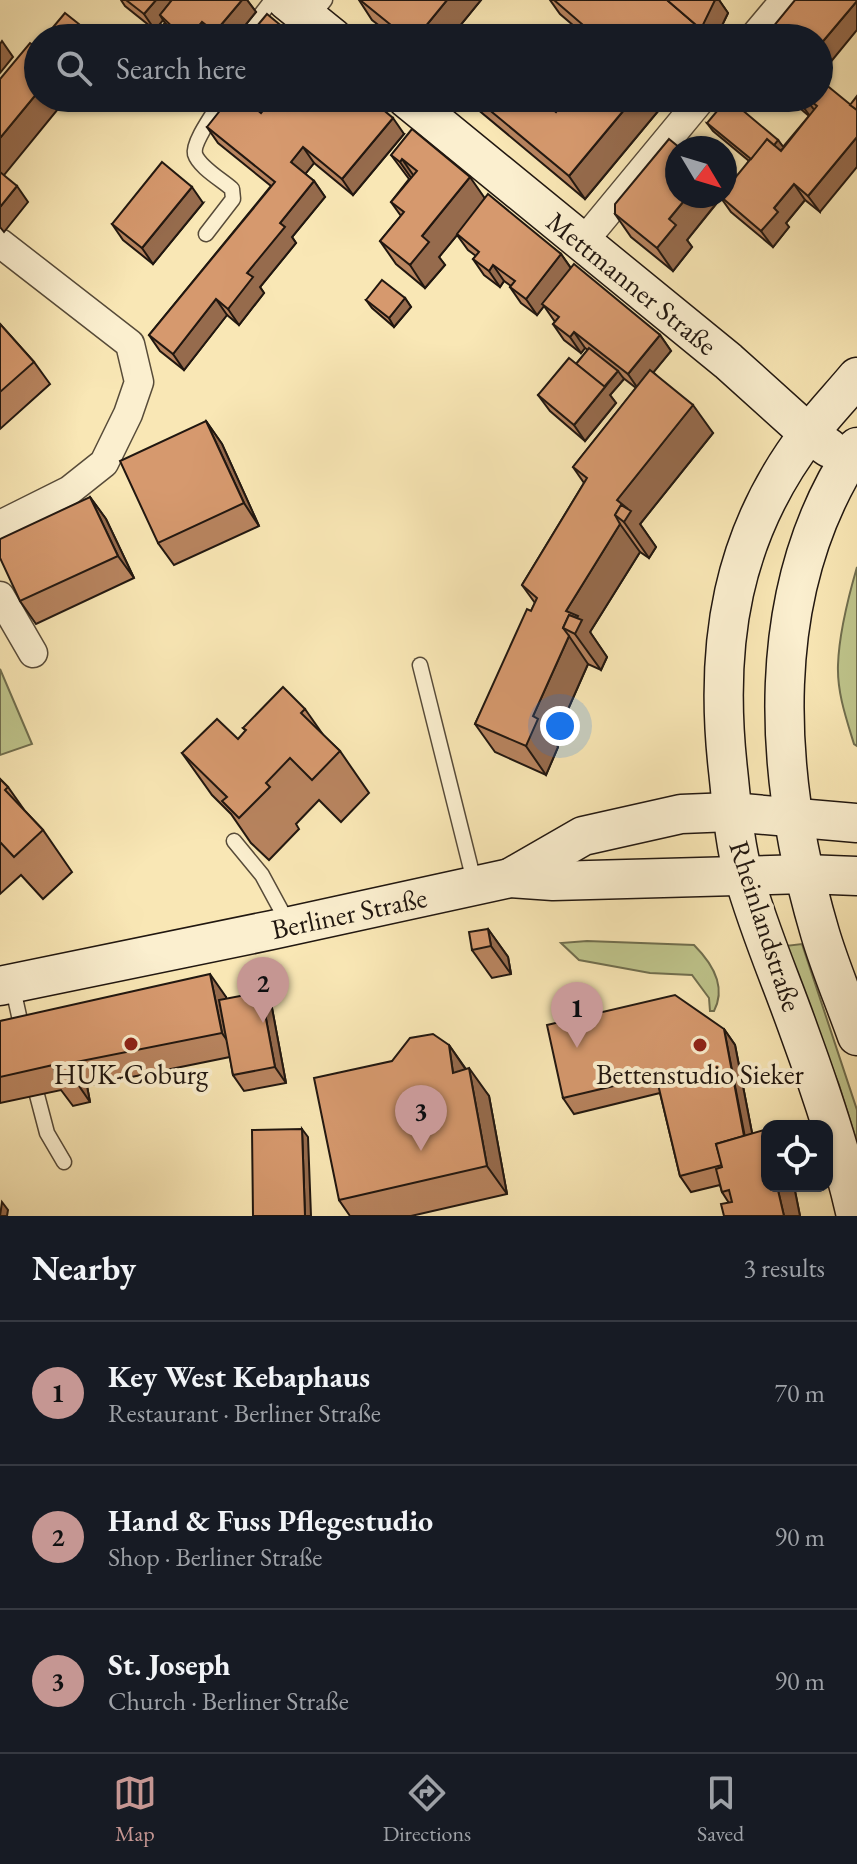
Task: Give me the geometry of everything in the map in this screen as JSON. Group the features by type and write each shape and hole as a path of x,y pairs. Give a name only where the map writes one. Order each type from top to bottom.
{"main road":[{"name":"Mettmanner Straße","path":"423,112 728,361 809,434 854,459"},
{"name":"Rheinlandstraße","path":"856,1216 827,1113 743,875 731,812 722,695 728,616 736,578 755,529 785,470 809,434 857,377"},
{"name":"Rheinlandstraße","path":"854,459 820,511 799,573 789,618 785,709 788,770 805,874 820,934 857,1036"},
{"name":"Berliner Straße","path":"493,881 583,836 681,814 731,812 857,823"},
{"name":"Berliner Straße","path":"6,985 493,881 805,874 857,876"}],"street":[{"path":"765,24 785,0"},
{"path":"583,242 690,112"},
{"path":"0,243 130,344 139,382 128,414 104,463 70,490 0,525"},
{"path":"0,596 33,653"}],"lane":[{"path":"254,24 272,0"},
{"path":"206,234 233,199 232,189 195,154 196,144 215,112"},
{"path":"420,665 493,881"},
{"path":"234,841 262,875 291,926"},
{"path":"6,985 25,1040"},
{"path":"37,1095 47,1133 64,1162"}],"green space":[{"path":"857,567 857,746 843,705 838,665 842,628"},
{"path":"0,669 32,744 0,755"},
{"path":"561,943 694,945 711,967 718,984 718,1002 714,1011 710,1011 709,998 692,975 650,973 579,960"},
{"path":"802,944 857,1110 857,1142 839,1085 785,946"}],"building":[{"path":"126,0 156,0 144,14"},
{"path":"172,0 242,0 222,24 169,24 160,15"},
{"path":"360,0 447,0 427,24 390,24"},
{"path":"554,0 667,0 695,24 582,24"},
{"path":"667,0 715,0 703,24 695,24"},
{"path":"795,0 857,0 833,29 833,24 775,24"},
{"path":"65,13 79,24 56,24"},
{"path":"267,14 279,24 259,24"},
{"path":"24,50 24,109 0,138 0,79"},
{"path":"833,90 857,110 857,137 808,196 794,184 774,208 778,212 761,231 734,208 737,208 737,175 767,139 781,151 812,112 833,112"},
{"path":"857,96 857,110 850,105"},
{"path":"219,112 386,112 393,118 342,179 303,147 291,162 314,181 280,223 285,227 247,273 253,277 228,309 216,299 173,354 149,335 275,182 207,127"},
{"path":"492,112 622,112 569,176"},
{"path":"716,112 745,112 778,140 774,145 767,139 751,159 737,148 737,136 723,136 707,123"},
{"path":"412,129 470,177 422,236 429,242 410,265 380,241 404,212 391,202 417,171 391,155"},
{"path":"665,144 665,208 678,208 669,219 676,225 657,248 615,214 615,204"},
{"path":"162,162 192,187 142,248 112,224"},
{"path":"0,172 17,186 0,207"},
{"path":"488,194 561,254 526,299 510,287 515,281 493,265 489,271 473,259 479,252 457,234"},
{"path":"574,264 660,335 628,374 574,332 570,337 553,324 559,317 542,304"},
{"path":"382,280 405,298 389,318 366,300"},
{"path":"0,324 34,362 0,392"},
{"path":"589,348 618,371 604,387 576,364"},
{"path":"569,358 605,387 574,425 538,395"},
{"path":"650,370 693,405 617,500 628,509 621,505 615,515 620,524 566,611 578,616 569,615 563,628 569,636 533,716 538,719 526,746 475,724 527,609 531,611 537,598 522,585 587,478 573,467"},
{"path":"206,421 244,503 158,543 120,461"},
{"path":"90,497 118,556 20,601 0,558 0,539"},
{"path":"621,505 631,511 624,522 615,515"},
{"path":"569,615 582,620 575,634 563,628"},
{"path":"283,687 305,709 301,713 340,751 312,780 290,758 266,783 270,787 239,818 222,801 227,797 182,753 217,719 238,739 246,730 243,728"},
{"path":"0,779 8,787 5,790 43,830 14,857 0,842"},
{"path":"488,929 491,946 472,950 469,932"},
{"path":"210,974 222,1033 71,1063 75,1080 57,1084 53,1065 0,1077 0,1021"},
{"path":"261,992 275,1067 233,1075 219,1000"},
{"path":"675,995 724,1029 744,1136 716,1144 722,1165 680,1176 656,1076 563,1098 547,1025"},
{"path":"433,1034 449,1045 453,1073 469,1068 487,1166 339,1200 314,1078 392,1061 410,1038"},
{"path":"302,1129 305,1216 253,1216 252,1130"},
{"path":"761,1131 761,1192 778,1192 784,1216 724,1216 721,1204 732,1202 729,1190 722,1192 716,1169 722,1167 716,1144"}],"place":[{"name":"Hand & Fuss Pflegestudio","path":"263,1023"},
{"name":"HUK-Coburg","path":"131,1044"},
{"name":"Bettenstudio Sieker","path":"700,1045"},
{"name":"Key West Kebaphaus","path":"577,1048"},
{"name":"St. Joseph","path":"421,1151"}]}
